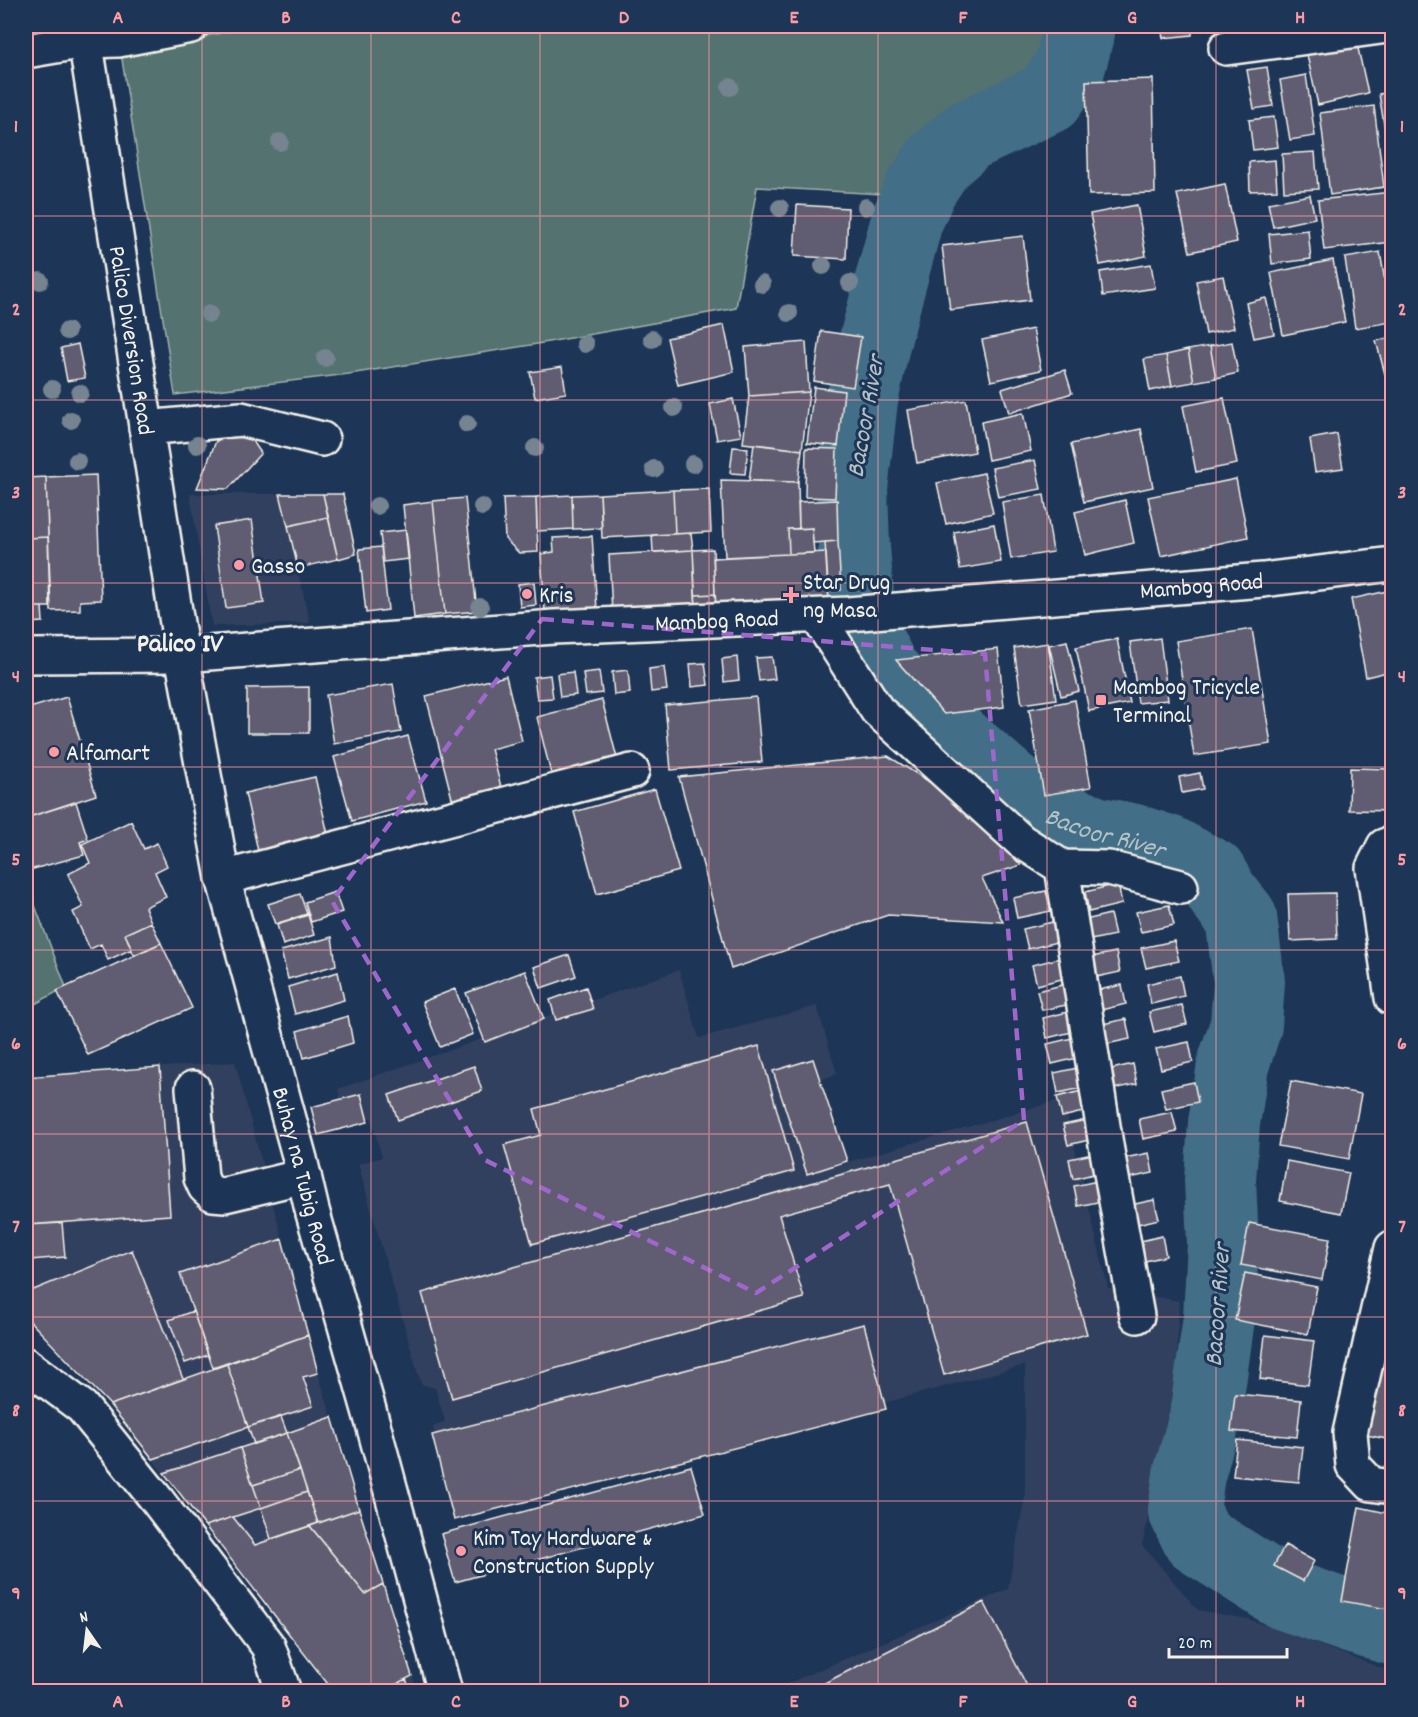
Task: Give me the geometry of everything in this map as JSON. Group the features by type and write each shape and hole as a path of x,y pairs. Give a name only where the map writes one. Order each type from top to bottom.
{"main road":[{"path":"26,51 84,33 118,40 191,26"},
{"path":"1226,48 1388,26"},
{"name":"Palico Diversion Road","path":"84,33 182,655"},
{"path":"146,428 241,419 322,439"},
{"name":"Mambog Road","path":"26,656 182,655 554,627 832,615 1263,580 1392,564"},
{"path":"832,615 877,710 1021,841 1062,867 1109,868 1181,887"},
{"name":"Buhay na Tubig Road","path":"182,655 223,878 445,1692"},
{"path":"223,878 632,771"},
{"path":"1392,843 1384,846 1373,868 1392,998"},
{"path":"1062,867 1107,1151 1137,1316"},
{"path":"193,1088 201,1178 205,1187 213,1194 225,1195 304,1176"},
{"path":"1392,1248 1350,1433 1353,1465 1371,1484 1392,1487"},
{"path":"26,1365 82,1407 157,1500 268,1646 284,1692"}],"highlighted area":[{"path":"542,619 985,654 1024,1120 756,1293 485,1160 332,901"}],"shaded area":[{"path":"190,494 280,494 310,623 212,626"},
{"path":"679,970 699,1038 817,1006 837,1074 816,1081 841,1164 1063,1099 1108,1288 1179,1301 1175,1399 1142,1545 1198,1610 1248,1619 1392,1672 1392,1691 770,1691 1008,1589 1025,1496 1025,1365 458,1517 433,1427 445,1421 435,1388 421,1384 358,1164 382,1157 371,1118 347,1123 338,1089"},
{"path":"235,1062 318,1373 417,1691 334,1691 110,1405 26,1317 26,1077"}],"green space":[{"path":"256,26 1048,26 1051,58 1032,83 961,118 927,146 900,195 757,187 736,308 537,344 349,374 175,395 121,53"},
{"path":"26,882 66,987 26,1009"}],"building":[{"path":"1161,26 1192,26 1192,35 1163,38"},
{"path":"1357,44 1368,93 1318,105 1307,55"},
{"path":"1267,67 1273,106 1254,109 1247,70"},
{"path":"1306,75 1315,136 1290,140 1280,80"},
{"path":"1153,79 1155,193 1089,195 1086,81"},
{"path":"1392,92 1392,173 1379,94"},
{"path":"1374,106 1384,187 1330,195 1320,113"},
{"path":"1274,117 1278,147 1253,150 1249,120"},
{"path":"1315,152 1318,189 1284,191 1282,154"},
{"path":"1275,160 1277,190 1250,191 1249,162"},
{"path":"1225,184 1237,242 1190,252 1177,194"},
{"path":"1392,192 1392,242 1324,250 1318,200"},
{"path":"1310,195 1315,218 1273,227 1268,203"},
{"path":"797,205 848,208 846,259 794,256"},
{"path":"1137,205 1146,256 1100,265 1090,214"},
{"path":"1308,230 1311,259 1272,264 1269,234"},
{"path":"1023,236 1030,300 950,310 942,246"},
{"path":"1380,252 1392,322 1355,328 1345,258"},
{"path":"1333,260 1345,322 1283,335 1271,273"},
{"path":"1151,264 1155,288 1103,296 1100,272"},
{"path":"1223,276 1234,328 1206,334 1196,281"},
{"path":"1266,298 1274,334 1254,338 1246,303"},
{"path":"724,325 734,372 678,385 667,338"},
{"path":"1033,329 1041,370 991,381 982,340"},
{"path":"821,331 861,337 853,387 814,381"},
{"path":"1392,337 1392,372 1385,374 1376,341"},
{"path":"806,342 809,392 749,396 745,347"},
{"path":"1232,342 1238,373 1216,378 1210,346"},
{"path":"78,344 85,378 67,381 61,348"},
{"path":"1210,346 1216,378 1194,382 1188,350"},
{"path":"1188,350 1194,382 1172,386 1166,355"},
{"path":"1166,355 1172,386 1150,391 1144,359"},
{"path":"562,367 566,393 535,398 530,372"},
{"path":"1065,370 1072,393 1009,413 1002,389"},
{"path":"814,387 844,391 838,446 807,443"},
{"path":"809,392 802,450 743,443 749,396"},
{"path":"1224,398 1237,464 1196,472 1183,406"},
{"path":"733,399 741,436 717,440 710,404"},
{"path":"966,400 975,452 917,463 908,410"},
{"path":"1023,413 1031,451 988,460 981,422"},
{"path":"1141,429 1153,487 1084,502 1071,444"},
{"path":"246,431 261,453 228,489 197,488 216,441"},
{"path":"1337,434 1343,468 1315,472 1310,439"},
{"path":"754,444 802,450 798,482 749,481"},
{"path":"733,447 748,448 745,474 730,473"},
{"path":"806,448 837,449 835,498 805,497"},
{"path":"1035,460 1041,489 998,497 992,468"},
{"path":"984,473 993,513 946,524 937,483"},
{"path":"96,475 101,600 80,601 80,610 51,611 46,477"},
{"path":"46,477 48,537 26,538 26,478"},
{"path":"1236,479 1248,537 1161,556 1148,497"},
{"path":"721,480 798,482 799,529 788,529 789,554 725,557"},
{"path":"709,489 711,532 675,534 673,490"},
{"path":"673,490 675,534 602,538 600,494"},
{"path":"280,494 323,494 328,517 288,526"},
{"path":"323,494 343,494 356,554 338,559"},
{"path":"600,494 602,528 573,529 572,495"},
{"path":"572,495 573,529 537,531 536,497"},
{"path":"1044,495 1053,552 1011,559 1002,502"},
{"path":"536,497 538,552 519,553 505,539 503,498"},
{"path":"465,498 477,611 445,614 433,501"},
{"path":"837,500 838,541 813,543 812,528 799,529 798,502"},
{"path":"1125,500 1134,543 1085,555 1075,512"},
{"path":"433,501 445,614 414,618 403,505"},
{"path":"328,517 338,559 298,568 288,526"},
{"name":"Gasso","path":"252,520 264,603 226,608 214,526"},
{"path":"994,524 1001,562 960,569 954,532"},
{"path":"812,528 814,553 789,554 788,529"},
{"path":"406,530 409,559 383,562 380,533"},
{"path":"691,533 693,550 653,552 652,535"},
{"path":"592,536 597,609 545,612 541,554 554,552 553,538"},
{"path":"48,537 50,607 26,607 26,538"},
{"path":"838,541 841,590 828,591 825,542"},
{"path":"381,547 388,610 366,613 359,549"},
{"path":"713,549 715,594 695,595 693,550"},
{"path":"693,550 696,608 612,613 609,555"},
{"path":"826,552 829,601 716,607 713,558"},
{"name":"Kris","path":"534,582 536,605 520,607 518,584"},
{"path":"1392,590 1392,671 1366,677 1351,599"},
{"path":"715,594 716,607 696,608 695,595"},
{"path":"26,607 42,607 43,622 26,623"},
{"path":"1252,629 1271,744 1194,756 1176,641"},
{"path":"1160,638 1168,700 1138,703 1130,642"},
{"path":"1117,639 1130,703 1089,711 1076,647"},
{"path":"1067,641 1079,691 1061,696 1049,645"},
{"path":"1048,643 1056,699 1022,704 1014,648"},
{"path":"998,649 1004,707 944,714 896,660"},
{"path":"737,657 739,680 724,682 722,659"},
{"path":"772,657 775,679 759,681 756,658"},
{"path":"705,663 708,685 692,687 690,664"},
{"path":"664,667 667,690 651,692 649,669"},
{"path":"628,670 630,693 614,695 612,672"},
{"path":"599,671 602,693 586,695 583,673"},
{"path":"573,672 576,695 560,697 557,674"},
{"path":"550,675 553,698 537,699 534,677"},
{"path":"506,676 522,741 491,749 505,802 456,814 426,696"},
{"path":"393,684 401,732 334,744 326,695"},
{"path":"309,687 309,733 247,733 247,688"},
{"name":"Alfamart","path":"67,697 96,795 26,818 26,709"},
{"path":"756,697 762,762 671,770 665,705"},
{"path":"602,700 619,766 553,782 537,717"},
{"path":"1075,700 1091,787 1044,795 1029,709"},
{"path":"408,736 426,801 352,821 334,757"},
{"path":"888,756 949,794 1021,865 982,878 1003,922 888,915 731,969 679,777"},
{"path":"1350,768 1392,769 1392,811 1349,810"},
{"path":"1200,773 1203,789 1182,793 1179,777"},
{"path":"315,777 329,839 259,855 245,793"},
{"path":"655,789 679,871 597,894 574,812"},
{"path":"76,802 88,839 80,842 84,855 26,871 26,818"},
{"path":"131,821 144,849 157,843 167,866 155,872 166,897 145,907 151,922 125,934 132,949 108,960 101,944 90,949 73,912 83,907 68,874 90,863 82,844"},
{"path":"1118,884 1122,904 1089,912 1085,892"},
{"path":"1046,891 1051,911 1017,918 1013,898"},
{"path":"335,892 342,912 311,922 305,902"},
{"path":"1335,893 1337,939 1290,941 1288,894"},
{"path":"300,894 307,914 275,924 268,904"},
{"path":"1169,905 1174,925 1141,932 1136,912"},
{"path":"1110,914 1115,935 1081,942 1077,922"},
{"path":"308,915 314,935 283,945 277,925"},
{"path":"1057,921 1061,941 1028,949 1023,929"},
{"path":"151,922 161,943 134,955 125,934"},
{"path":"332,937 336,965 288,979 281,951"},
{"path":"1174,941 1179,961 1146,968 1141,948"},
{"path":"161,943 192,1008 88,1055 57,991"},
{"path":"1116,952 1120,972 1087,979 1082,959"},
{"path":"569,955 576,976 541,988 534,967"},
{"path":"1065,957 1070,977 1037,985 1032,965"},
{"path":"525,971 544,1019 485,1042 466,993"},
{"path":"338,972 344,1000 295,1014 288,987"},
{"path":"1180,976 1184,996 1151,1004 1147,984"},
{"path":"1071,983 1076,1003 1042,1010 1037,991"},
{"path":"1122,985 1126,1004 1093,1012 1089,992"},
{"path":"586,987 593,1009 556,1020 550,1000"},
{"path":"455,989 473,1034 440,1047 422,1002"},
{"path":"1182,1005 1187,1024 1154,1032 1149,1012"},
{"path":"1076,1010 1080,1030 1047,1038 1043,1018"},
{"path":"348,1016 353,1043 304,1058 297,1031"},
{"path":"1126,1019 1130,1039 1097,1046 1093,1026"},
{"path":"1081,1036 1085,1056 1052,1064 1047,1044"},
{"path":"1189,1042 1193,1062 1161,1069 1156,1049"},
{"path":"759,1046 794,1171 532,1244 504,1145 541,1135 534,1109"},
{"path":"813,1059 847,1161 807,1174 773,1071"},
{"path":"1133,1064 1137,1084 1104,1091 1099,1072"},
{"path":"474,1066 482,1091 398,1120 389,1095"},
{"path":"1087,1066 1092,1086 1058,1093 1054,1073"},
{"path":"160,1067 170,1215 26,1225 26,1077"},
{"path":"1291,1081 1361,1094 1349,1159 1278,1146"},
{"path":"1194,1082 1198,1102 1166,1109 1161,1089"},
{"path":"1090,1089 1095,1109 1062,1117 1057,1097"},
{"path":"361,1094 368,1122 318,1135 311,1107"},
{"path":"1172,1112 1177,1132 1143,1139 1139,1119"},
{"path":"1096,1118 1101,1137 1068,1145 1063,1125"},
{"path":"1027,1122 1087,1334 944,1375 890,1184 779,1215 804,1298 452,1398 422,1293"},
{"path":"1102,1152 1106,1171 1073,1179 1069,1159"},
{"path":"1149,1153 1153,1173 1120,1180 1115,1160"},
{"path":"1287,1161 1349,1173 1341,1213 1280,1201"},
{"path":"1107,1179 1112,1199 1078,1206 1074,1186"},
{"path":"1154,1200 1159,1219 1125,1227 1121,1207"},
{"path":"62,1223 65,1257 30,1260 27,1225"},
{"path":"1249,1223 1330,1238 1322,1280 1241,1265"},
{"path":"1162,1236 1166,1256 1133,1264 1128,1244"},
{"path":"282,1239 308,1335 213,1368 180,1274"},
{"path":"132,1250 183,1379 110,1405 26,1317 26,1293"},
{"path":"1245,1273 1317,1287 1308,1334 1235,1320"},
{"path":"193,1311 208,1355 185,1363 169,1320"},
{"path":"864,1324 886,1409 454,1520 432,1435"},
{"path":"308,1335 318,1373 303,1377 313,1406 248,1427 227,1364"},
{"path":"1265,1335 1314,1341 1308,1385 1260,1379"},
{"path":"227,1364 248,1427 153,1459 110,1405"},
{"path":"1378,1364 1392,1367 1392,1440 1366,1435"},
{"path":"1235,1394 1301,1400 1297,1437 1231,1431"},
{"path":"281,1417 287,1433 254,1444 248,1427"},
{"path":"332,1417 359,1509 318,1523 287,1433"},
{"path":"287,1433 300,1470 253,1485 240,1448"},
{"path":"1237,1440 1303,1447 1299,1482 1233,1476"},
{"path":"240,1448 261,1508 205,1526 164,1473"},
{"path":"691,1466 705,1514 455,1582 441,1534"},
{"path":"300,1470 307,1492 261,1508 253,1485"},
{"path":"307,1492 318,1523 271,1539 261,1508"},
{"path":"1359,1507 1392,1514 1392,1577 1387,1609 1342,1601"},
{"path":"359,1509 383,1584 365,1594 310,1526"},
{"path":"233,1517 255,1545 310,1526 365,1594 383,1584 412,1676 382,1692 334,1692 205,1526"},
{"path":"1285,1545 1314,1561 1303,1581 1274,1566"},
{"path":"984,1602 1030,1692 807,1692"},
{"path":"406,1679 411,1692 382,1692"},
{"path":"524,1683 528,1692 503,1692"}],"waterway":[{"name":"Bacoor River","path":"1077,26 1079,32 1069,69 1048,98 967,136 939,161 921,188 907,220 874,344 862,400 852,489 859,607 868,641 884,672 911,700 1041,811 1095,832 1131,839 1168,851 1211,874 1222,893 1241,917 1249,982 1246,1025 1233,1065 1224,1123 1220,1180 1223,1243 1219,1318 1205,1418 1189,1475 1184,1510 1198,1539 1284,1594 1392,1629"}],"place":[{"name":"Gasso","path":"239,565"},
{"name":"Kris","path":"527,594"},
{"name":"Star Drug ng Masa","path":"791,595"},
{"name":"Mambog Tricycle Terminal","path":"1101,700"},
{"name":"Alfamart","path":"54,752"},
{"name":"Kim Tay Hardware & Construction Supply","path":"461,1551"}],"district":[{"name":"Palico IV","path":"180,642"}]}
